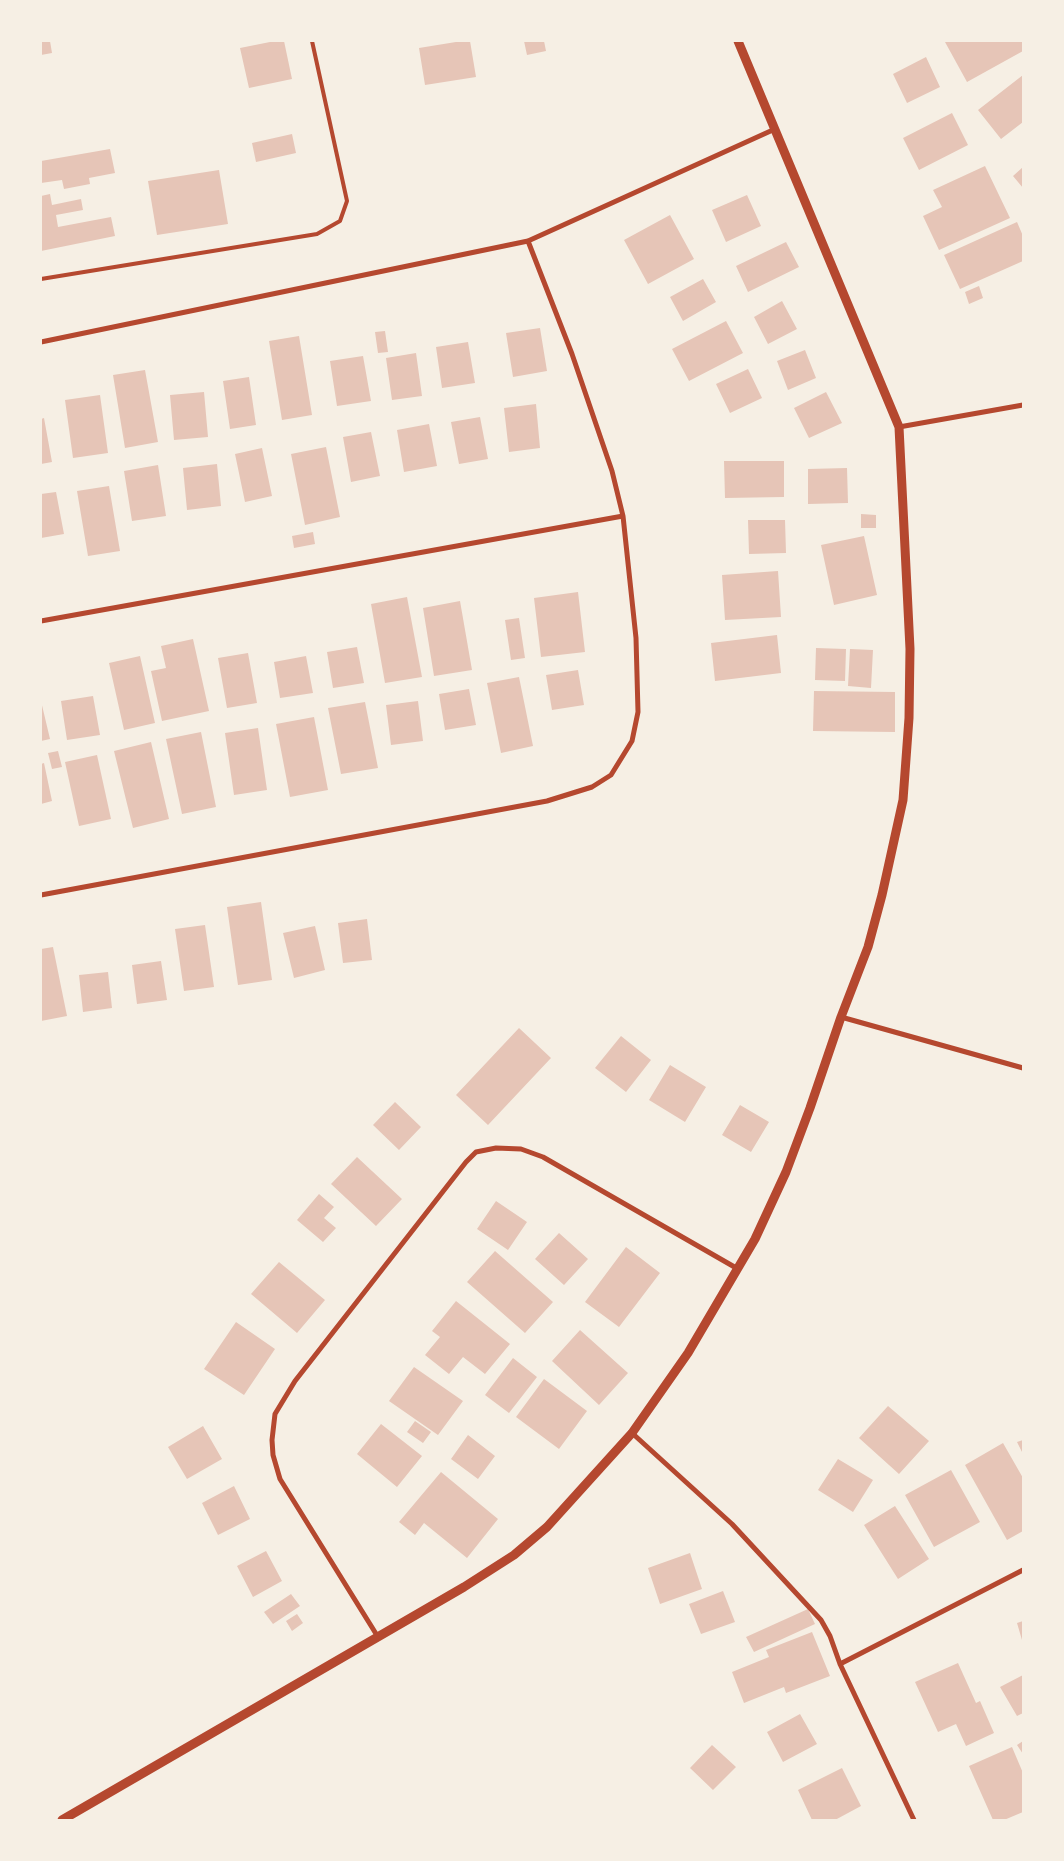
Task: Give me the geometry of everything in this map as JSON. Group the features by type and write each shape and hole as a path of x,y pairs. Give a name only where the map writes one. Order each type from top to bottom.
{"street":[{"path":"62,1820 464,1588 514,1555 547,1527 632,1433 688,1352 755,1239 786,1172 868,947 882,895 903,800 909,718 910,649 899,427 738,41"},
{"path":"41,342 528,241 776,129"},
{"path":"41,895 547,802 592,787 611,775 632,741 638,712 636,638 623,516 612,471 579,372 528,241"},
{"path":"899,427 1023,405"},
{"path":"41,621 623,516"},
{"path":"841,1017 1023,1068"},
{"path":"378,1637 280,1479 273,1455 272,1440 276,1414 295,1381 466,1162 476,1152 496,1148 521,1149 535,1154 738,1269"},
{"path":"632,1433 732,1524 821,1620 914,1820"},
{"path":"840,1664 1023,1570"}],"lane":[{"path":"41,279 317,234 340,221 347,201 312,41"}],"building":[{"path":"41,41 50,41 52,53 41,55"},
{"path":"284,41 292,79 249,88 240,48"},
{"path":"470,41 476,77 425,85 419,48"},
{"path":"524,41 544,41 546,51 527,55"},
{"path":"946,41 1023,41 1023,51 967,82"},
{"path":"926,57 940,87 907,103 893,74"},
{"path":"1023,75 1023,122 1001,139 978,110"},
{"path":"952,113 968,145 919,170 903,138"},
{"path":"292,134 296,153 256,162 252,143"},
{"path":"110,149 115,173 89,178 90,184 64,189 62,180 41,183 41,161"},
{"path":"985,166 1010,218 939,250 923,216 942,207 933,190"},
{"path":"1023,167 1023,188 1013,176"},
{"path":"219,170 228,224 157,235 148,181"},
{"path":"50,194 52,205 81,199 83,210 56,215 58,227 111,217 115,236 41,251 41,196"},
{"path":"747,195 761,226 726,242 712,210"},
{"path":"670,215 694,259 648,284 624,240"},
{"path":"1017,222 1023,236 1023,261 960,289 944,255"},
{"path":"786,242 799,267 748,292 736,266"},
{"path":"703,279 716,302 683,321 670,297"},
{"path":"979,286 983,298 969,304 965,292"},
{"path":"782,301 797,329 768,344 754,317"},
{"path":"726,321 743,353 689,381 672,349"},
{"path":"540,328 547,371 513,377 506,333"},
{"path":"385,331 388,352 378,353 375,332"},
{"path":"299,336 312,415 282,420 269,341"},
{"path":"468,342 475,383 442,388 436,347"},
{"path":"805,350 816,378 788,390 777,361"},
{"path":"416,353 422,396 392,400 386,358"},
{"path":"363,356 371,401 337,406 330,361"},
{"path":"748,369 762,398 730,413 716,384"},
{"path":"145,370 158,442 125,448 113,375"},
{"path":"249,377 256,425 230,429 223,381"},
{"path":"204,392 208,437 174,440 170,395"},
{"path":"826,392 842,423 809,438 794,408"},
{"path":"100,395 108,453 73,458 65,400"},
{"path":"536,404 540,448 509,452 504,408"},
{"path":"480,417 488,459 459,464 451,422"},
{"path":"44,418 52,462 41,464 41,419"},
{"path":"429,424 437,466 404,472 397,430"},
{"path":"371,432 380,476 351,482 343,437"},
{"path":"326,447 340,517 305,525 291,454"},
{"path":"262,448 272,496 245,502 235,454"},
{"path":"724,461 784,461 784,497 725,498"},
{"path":"217,464 221,506 187,510 183,468"},
{"path":"158,465 166,516 132,521 124,471"},
{"path":"847,468 848,503 808,504 808,469"},
{"path":"109,486 120,551 88,556 77,491"},
{"path":"56,492 64,534 41,538 41,494"},
{"path":"861,514 876,515 876,528 861,528"},
{"path":"748,520 785,520 786,553 749,554"},
{"path":"313,532 315,544 294,548 292,536"},
{"path":"864,536 877,595 834,605 821,545"},
{"path":"778,571 781,617 725,620 722,575"},
{"path":"578,592 585,652 541,657 534,598"},
{"path":"407,597 422,677 385,683 371,604"},
{"path":"460,601 472,670 434,676 423,608"},
{"path":"519,618 525,658 511,660 505,620"},
{"path":"777,635 781,673 715,681 711,643"},
{"path":"193,639 209,711 162,721 151,671 166,668 161,646"},
{"path":"357,647 364,683 333,688 327,652"},
{"path":"816,648 846,649 845,681 815,680"},
{"path":"850,649 873,650 871,688 848,686"},
{"path":"248,653 257,703 227,708 218,658"},
{"path":"140,656 155,723 124,730 109,663"},
{"path":"306,656 313,693 280,698 274,662"},
{"path":"578,670 584,705 552,710 546,675"},
{"path":"519,677 533,746 501,753 487,683"},
{"path":"469,689 476,725 445,730 439,694"},
{"path":"814,691 895,692 895,732 813,731"},
{"path":"93,696 100,735 67,740 61,701"},
{"path":"41,701 50,739 41,741"},
{"path":"418,701 423,741 391,745 386,705"},
{"path":"365,702 378,768 341,774 328,708"},
{"path":"314,717 328,790 290,797 276,724"},
{"path":"258,728 267,790 234,795 225,733"},
{"path":"201,732 216,807 182,814 166,739"},
{"path":"151,742 169,819 133,828 114,751"},
{"path":"58,751 62,767 52,769 48,753"},
{"path":"97,755 111,819 79,826 65,762"},
{"path":"44,763 52,801 41,804 41,764"},
{"path":"261,902 272,980 238,985 227,907"},
{"path":"367,919 372,960 343,963 338,923"},
{"path":"205,925 214,987 184,991 175,929"},
{"path":"315,926 325,970 294,978 283,933"},
{"path":"53,947 67,1016 41,1021 41,949"},
{"path":"161,961 167,1000 137,1004 132,965"},
{"path":"108,972 112,1008 83,1012 79,975"},
{"path":"519,1028 551,1058 488,1125 456,1095"},
{"path":"621,1036 651,1060 626,1092 595,1068"},
{"path":"670,1065 706,1087 685,1122 649,1100"},
{"path":"395,1102 421,1127 399,1150 373,1125"},
{"path":"740,1105 769,1122 751,1152 722,1135"},
{"path":"357,1157 402,1199 376,1226 331,1184"},
{"path":"319,1194 334,1207 324,1218 336,1228 323,1242 297,1220"},
{"path":"496,1201 527,1222 508,1250 477,1229"},
{"path":"559,1233 588,1259 564,1285 535,1259"},
{"path":"626,1247 660,1273 619,1327 585,1302"},
{"path":"495,1251 553,1302 525,1333 467,1282"},
{"path":"279,1262 325,1300 297,1333 251,1294"},
{"path":"456,1301 510,1344 485,1374 463,1357 449,1374 425,1355 440,1337 432,1331"},
{"path":"236,1322 275,1349 244,1395 204,1369"},
{"path":"580,1330 628,1373 599,1405 552,1361"},
{"path":"513,1358 537,1377 509,1413 485,1395"},
{"path":"414,1367 463,1401 438,1435 389,1401"},
{"path":"544,1379 587,1411 559,1449 516,1417"},
{"path":"888,1406 929,1441 899,1474 859,1438"},
{"path":"415,1421 431,1432 423,1443 407,1432"},
{"path":"381,1424 422,1456 397,1487 357,1454"},
{"path":"203,1426 222,1459 187,1479 168,1447"},
{"path":"468,1435 495,1456 478,1479 451,1459"},
{"path":"1023,1440 1023,1454 1017,1442"},
{"path":"1003,1443 1023,1478 1023,1531 1007,1540 965,1465"},
{"path":"838,1459 873,1480 853,1512 818,1490"},
{"path":"951,1470 980,1522 934,1547 905,1495"},
{"path":"441,1472 498,1519 467,1558 424,1523 415,1535 399,1522"},
{"path":"234,1486 250,1519 218,1535 202,1503"},
{"path":"895,1506 929,1559 898,1579 864,1525"},
{"path":"266,1551 282,1581 253,1597 237,1566"},
{"path":"690,1553 702,1589 660,1604 648,1568"},
{"path":"723,1591 735,1622 701,1634 689,1604"},
{"path":"291,1594 300,1606 273,1624 264,1612"},
{"path":"808,1609 815,1624 754,1652 746,1637"},
{"path":"297,1614 303,1623 292,1631 286,1621"},
{"path":"1023,1621 1023,1640 1022,1640 1017,1623"},
{"path":"812,1632 830,1676 786,1693 784,1687 744,1703 732,1672 769,1657 766,1650"},
{"path":"958,1663 976,1703 980,1701 994,1733 966,1746 956,1724 938,1732 915,1682"},
{"path":"1023,1675 1023,1713 1017,1716 1000,1687"},
{"path":"800,1714 817,1744 783,1762 767,1732"},
{"path":"1023,1741 1023,1754 1017,1745"},
{"path":"712,1745 736,1767 713,1790 690,1768"},
{"path":"1012,1747 1023,1773 1023,1812 1004,1820 993,1820 969,1766"},
{"path":"842,1768 861,1806 835,1820 812,1820 798,1790"}]}
